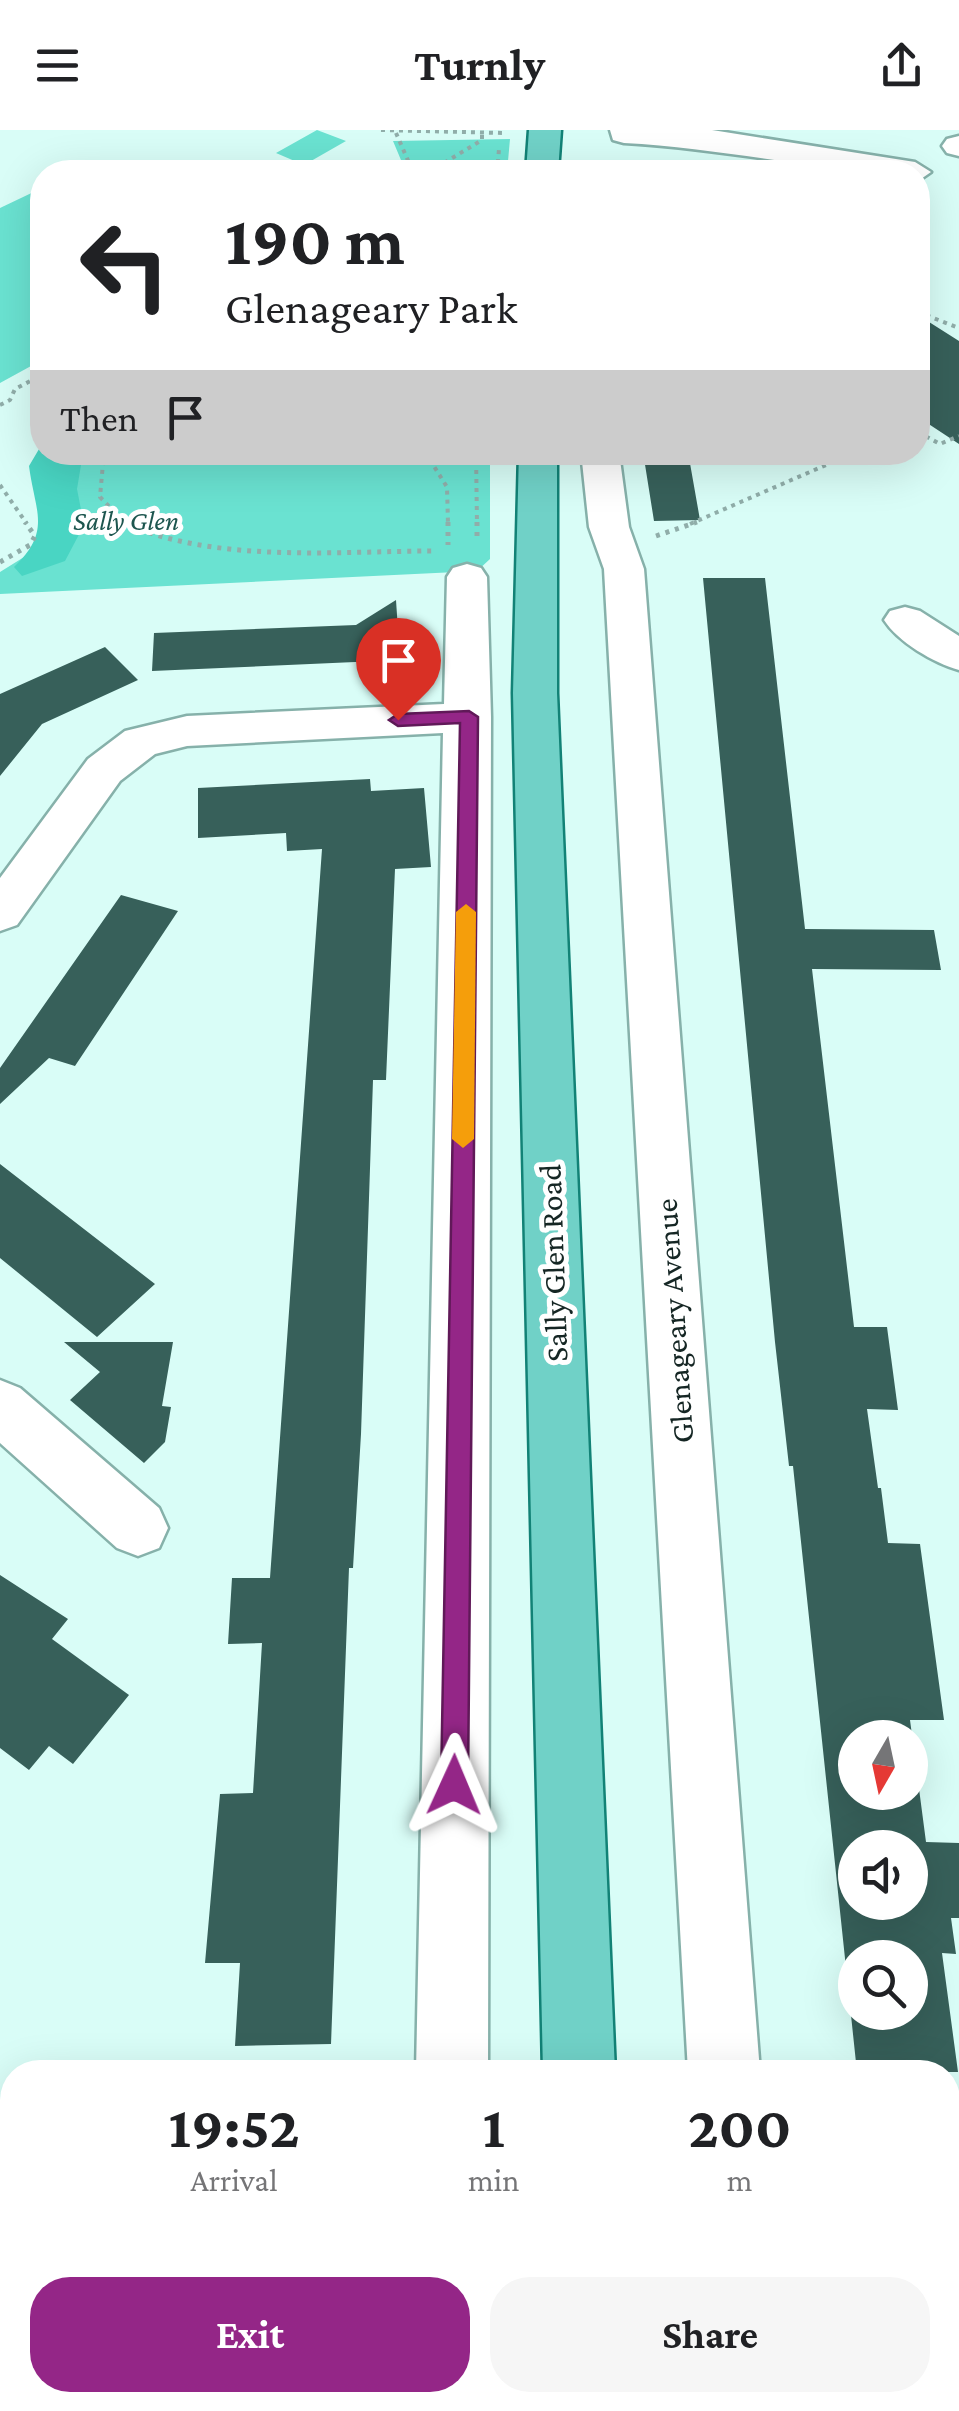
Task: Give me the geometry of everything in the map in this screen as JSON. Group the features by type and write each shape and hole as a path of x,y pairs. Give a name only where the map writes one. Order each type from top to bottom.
{"main road":[{"path":"543,160 544,130"},
{"name":"Sally Glen Road","path":"538,465 535,692 579,2060"}],"street":[{"path":"624,133 696,136 737,149 820,160"},
{"name":"Glenageary Avenue","path":"602,465 609,527 638,553 723,2060"},
{"path":"452,2060 472,564"},
{"path":"905,620 959,656"},
{"path":"0,914 104,770 141,742 187,731 469,717"},
{"path":"0,1406 138,1528"}],"path":[{"path":"381,130 501,133"},
{"path":"395,131 407,160"},
{"path":"449,160 482,140 482,132"},
{"path":"498,160 500,142"},
{"path":"930,317 959,328"},
{"path":"0,406 30,381"},
{"path":"930,439 940,444 959,436"},
{"path":"101,465 96,483 103,507 122,526 164,539 225,547 447,552 446,488 433,465"},
{"path":"472,564 476,465"},
{"path":"638,553 827,465"},
{"path":"0,485 34,536 30,545 0,562"}],"green space":[{"path":"317,130 346,141 313,160 292,160 276,153"},
{"path":"510,139 508,160 401,160 393,141"},
{"path":"30,194 30,367 0,383 0,208"},
{"name":"Sally Glen","path":"61,465 490,465 490,559 477,571 0,594 0,572 45,544"},
{"path":"81,465 77,489 84,525 65,561 22,576 14,567 33,543 38,520 29,466"}],"building":[{"path":"930,323 959,341 959,444 930,425"},
{"path":"645,465 690,465 700,520 654,521"},
{"path":"703,578 765,578 805,929 934,930 941,970 812,969 854,1327 887,1327 898,1410 867,1409 878,1488 888,1543 920,1544 944,1720 838,1720 838,1810 922,1810 924,1830 838,1830 838,1892 793,1466 789,1466 775,1342"},
{"path":"396,600 400,660 152,671 154,633 356,625"},
{"path":"105,647 138,680 42,724 0,776 0,694"},
{"path":"370,779 371,791 424,788 431,867 395,869 386,1080 373,1080 361,1434 353,1568 349,1568 331,2044 235,2046 240,1963 205,1963 220,1794 253,1793 262,1643 228,1644 232,1578 270,1578 322,849 287,851 286,833 198,838 198,788"},
{"path":"121,895 178,911 75,1066 49,1058 0,1104 0,1068"},
{"path":"0,1164 155,1284 97,1337 0,1258"},
{"path":"64,1342 173,1342 162,1406 171,1407 165,1442 144,1463 70,1400 100,1372"},
{"path":"0,1575 68,1619 52,1639 129,1695 73,1764 49,1746 29,1770 0,1748"},
{"path":"928,1842 959,1843 959,1918 951,1918 956,1954 942,1953 956,2060 856,2060 853,2030 928,2030 928,1940 843,1940 841,1920 928,1920"}],"slow traffic":[{"path":"463,1139 466,912"}],"route":[{"path":"398,720 469,717 454,1785"}]}
